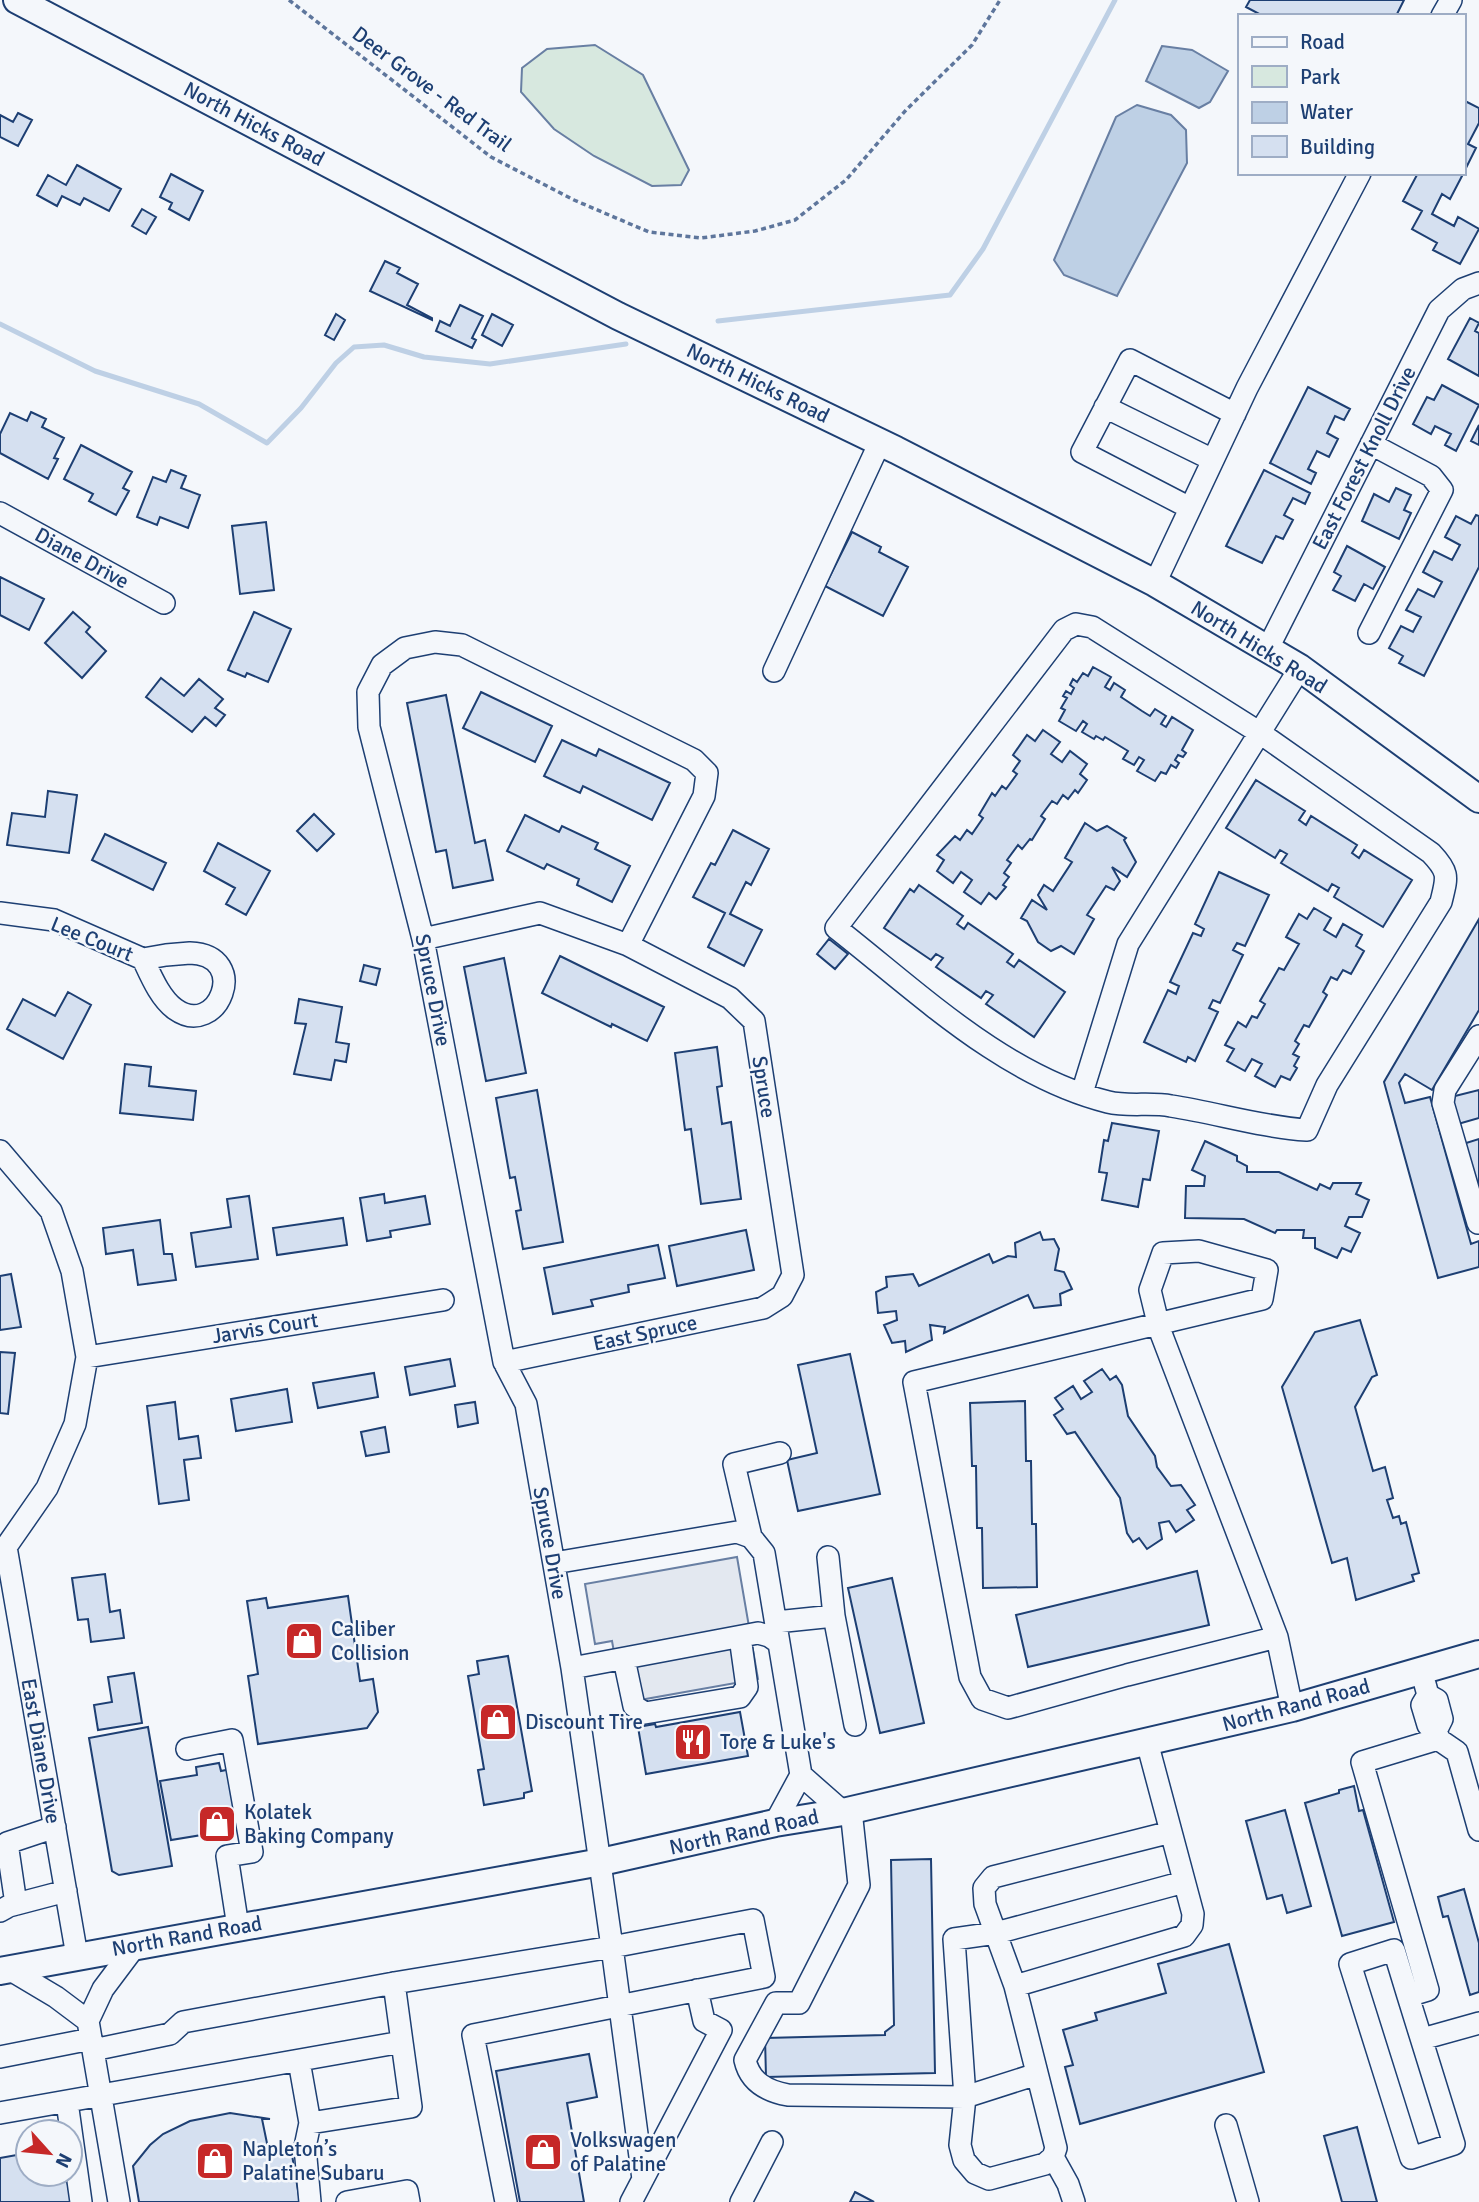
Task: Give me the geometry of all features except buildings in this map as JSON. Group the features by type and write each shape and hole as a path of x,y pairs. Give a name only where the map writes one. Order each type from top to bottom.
{"main road":[{"name":"North Hicks Road","path":"17,0 618,316 880,442 1155,583 1300,668 1479,799"},
{"name":"North Rand Road","path":"4,1970 601,1862 775,1823 847,1811 1292,1708 1425,1684 1479,1654"}],"street":[{"path":"1155,583 1235,415 1359,175"},
{"name":"East Forest Knoll Drive","path":"1266,650 1439,310 1463,289 1479,282"},
{"path":"1190,508 1082,452 1130,360 1235,415"},
{"path":"1105,407 1213,460"},
{"path":"774,671 880,442"},
{"path":"1369,633 1442,490 1432,476 1371,444"},
{"name":"Diane Drive","path":"0,513 164,604"},
{"path":"1076,624 1092,627 1259,733 1432,853 1444,867 1446,880 1441,902 1327,1085 1307,1130 1280,1128 1169,1105 1109,1103 1054,1084 989,1048 836,928 1064,630 1076,624"},
{"name":"Spruce Drive","path":"628,944 704,796 707,773 694,760 462,645 435,642 405,648 382,665 368,692 369,727 423,939 504,1362 526,1404 572,1668 643,2179"},
{"path":"1082,1093 1128,944 1300,668"},
{"name":"Lee Court","path":"0,913 54,920 143,959"},
{"name":"Spruce","path":"423,939 540,914 628,944 730,998 754,1021 793,1275 782,1297"},
{"path":"1478,1223 1443,1103 1445,1090 1479,1037"},
{"path":"0,1152 51,1211 72,1271 87,1357 75,1424 47,1488 3,1548"},
{"path":"1277,1637 1008,1708 982,1699 970,1677 914,1382 1158,1323 1262,1299 1267,1270 1199,1251 1163,1253 1150,1290 1158,1323 1277,1637 1292,1708"},
{"name":"East Spruce","path":"504,1362 763,1308 782,1297"},
{"name":"Jarvis Court","path":"87,1357 443,1300"},
{"path":"775,1823 801,1775 764,1553 751,1537 729,1466 780,1453"},
{"path":"554,1563 737,1532 751,1537"},
{"name":"East Diane Drive","path":"3,1548 77,1956"},
{"path":"828,1557 834,1616 855,1724"},
{"path":"572,1668 758,1633 769,1636 834,1616"},
{"path":"624,1659 634,1706 645,1713 740,1697 747,1687 740,1637"},
{"path":"1425,1684 1437,1700 1442,1719 1438,1734"},
{"path":"1438,1734 1470,1762 1479,1830"},
{"path":"1408,1996 1428,1990 1362,1762 1438,1734"},
{"path":"187,1749 232,1740 251,1852 227,1856 238,1927"},
{"path":"1015,1986 1184,1936 1192,1925 1193,1914 1147,1742"},
{"path":"801,1775 847,1811 859,1885 799,2003 776,2003 745,2060 754,2080 772,2092 788,2095 965,2096 1038,2074"},
{"path":"55,1827 7,1843 8,1907 66,1891"},
{"path":"1171,1832 993,1877 984,1888 985,1904 996,1933 1015,1986 1056,2148 1053,2157 1045,2164 989,2179 975,2173 964,2160 960,2144 965,2096 954,1939 996,1933 1184,1882"},
{"path":"0,2057 91,2037 170,2034 183,2022 753,1920 764,1977 473,2035 506,2202"},
{"path":"119,2202 91,2037 103,1989 136,1945"},
{"path":"1394,1950 1408,1996 1454,2144 1410,2158 1350,1964 1394,1950"},
{"path":"4,1970 56,1997 91,2037"},
{"path":"310,2123 411,2107 394,1983"},
{"path":"631,2202 721,2030 705,2021 697,1990"},
{"path":"1422,2039 1479,2023"},
{"path":"0,2113 402,2042"},
{"path":"299,2061 310,2123 305,2147 310,2202"},
{"path":"66,2102 81,2202"},
{"path":"1226,2125 1248,2202"},
{"path":"741,2202 772,2142"},
{"path":"1053,2157 1069,2184 1074,2202"},
{"path":"347,2202 407,2191 409,2202"}],"path":[{"name":"Deer Grove - Red Trail","path":"289,0 491,157 574,200 649,232 701,238 755,231 795,219 846,180 906,110 972,45 1000,0"}],"green space":[{"path":"595,45 643,75 689,170 681,185 652,186 594,156 554,129 521,92 522,68 547,49"}],"shaded area":[{"path":"737,1557 758,1679 623,1703 612,1641 595,1644 585,1584"}],"water":[{"path":"1162,46 1192,50 1228,71 1210,102 1199,108 1146,81"},
{"path":"1137,105 1171,115 1186,130 1187,163 1117,296 1064,275 1054,260 1116,117"}],"waterway":[{"path":"718,321 950,295 983,249 1115,0"},
{"path":"0,324 95,371 199,404 267,443 301,408 336,363 354,347 384,345 424,357 490,364 626,344"}],"place":[{"name":"Caliber Collision","path":"304,1641"},
{"name":"Discount Tire","path":"498,1722"},
{"name":"Tore & Luke's","path":"693,1742"},
{"name":"Kolatek Baking Company","path":"217,1824"},
{"name":"Volkswagen of Palatine","path":"543,2152"},
{"name":"Napleton’s Palatine Subaru","path":"215,2161"}]}
